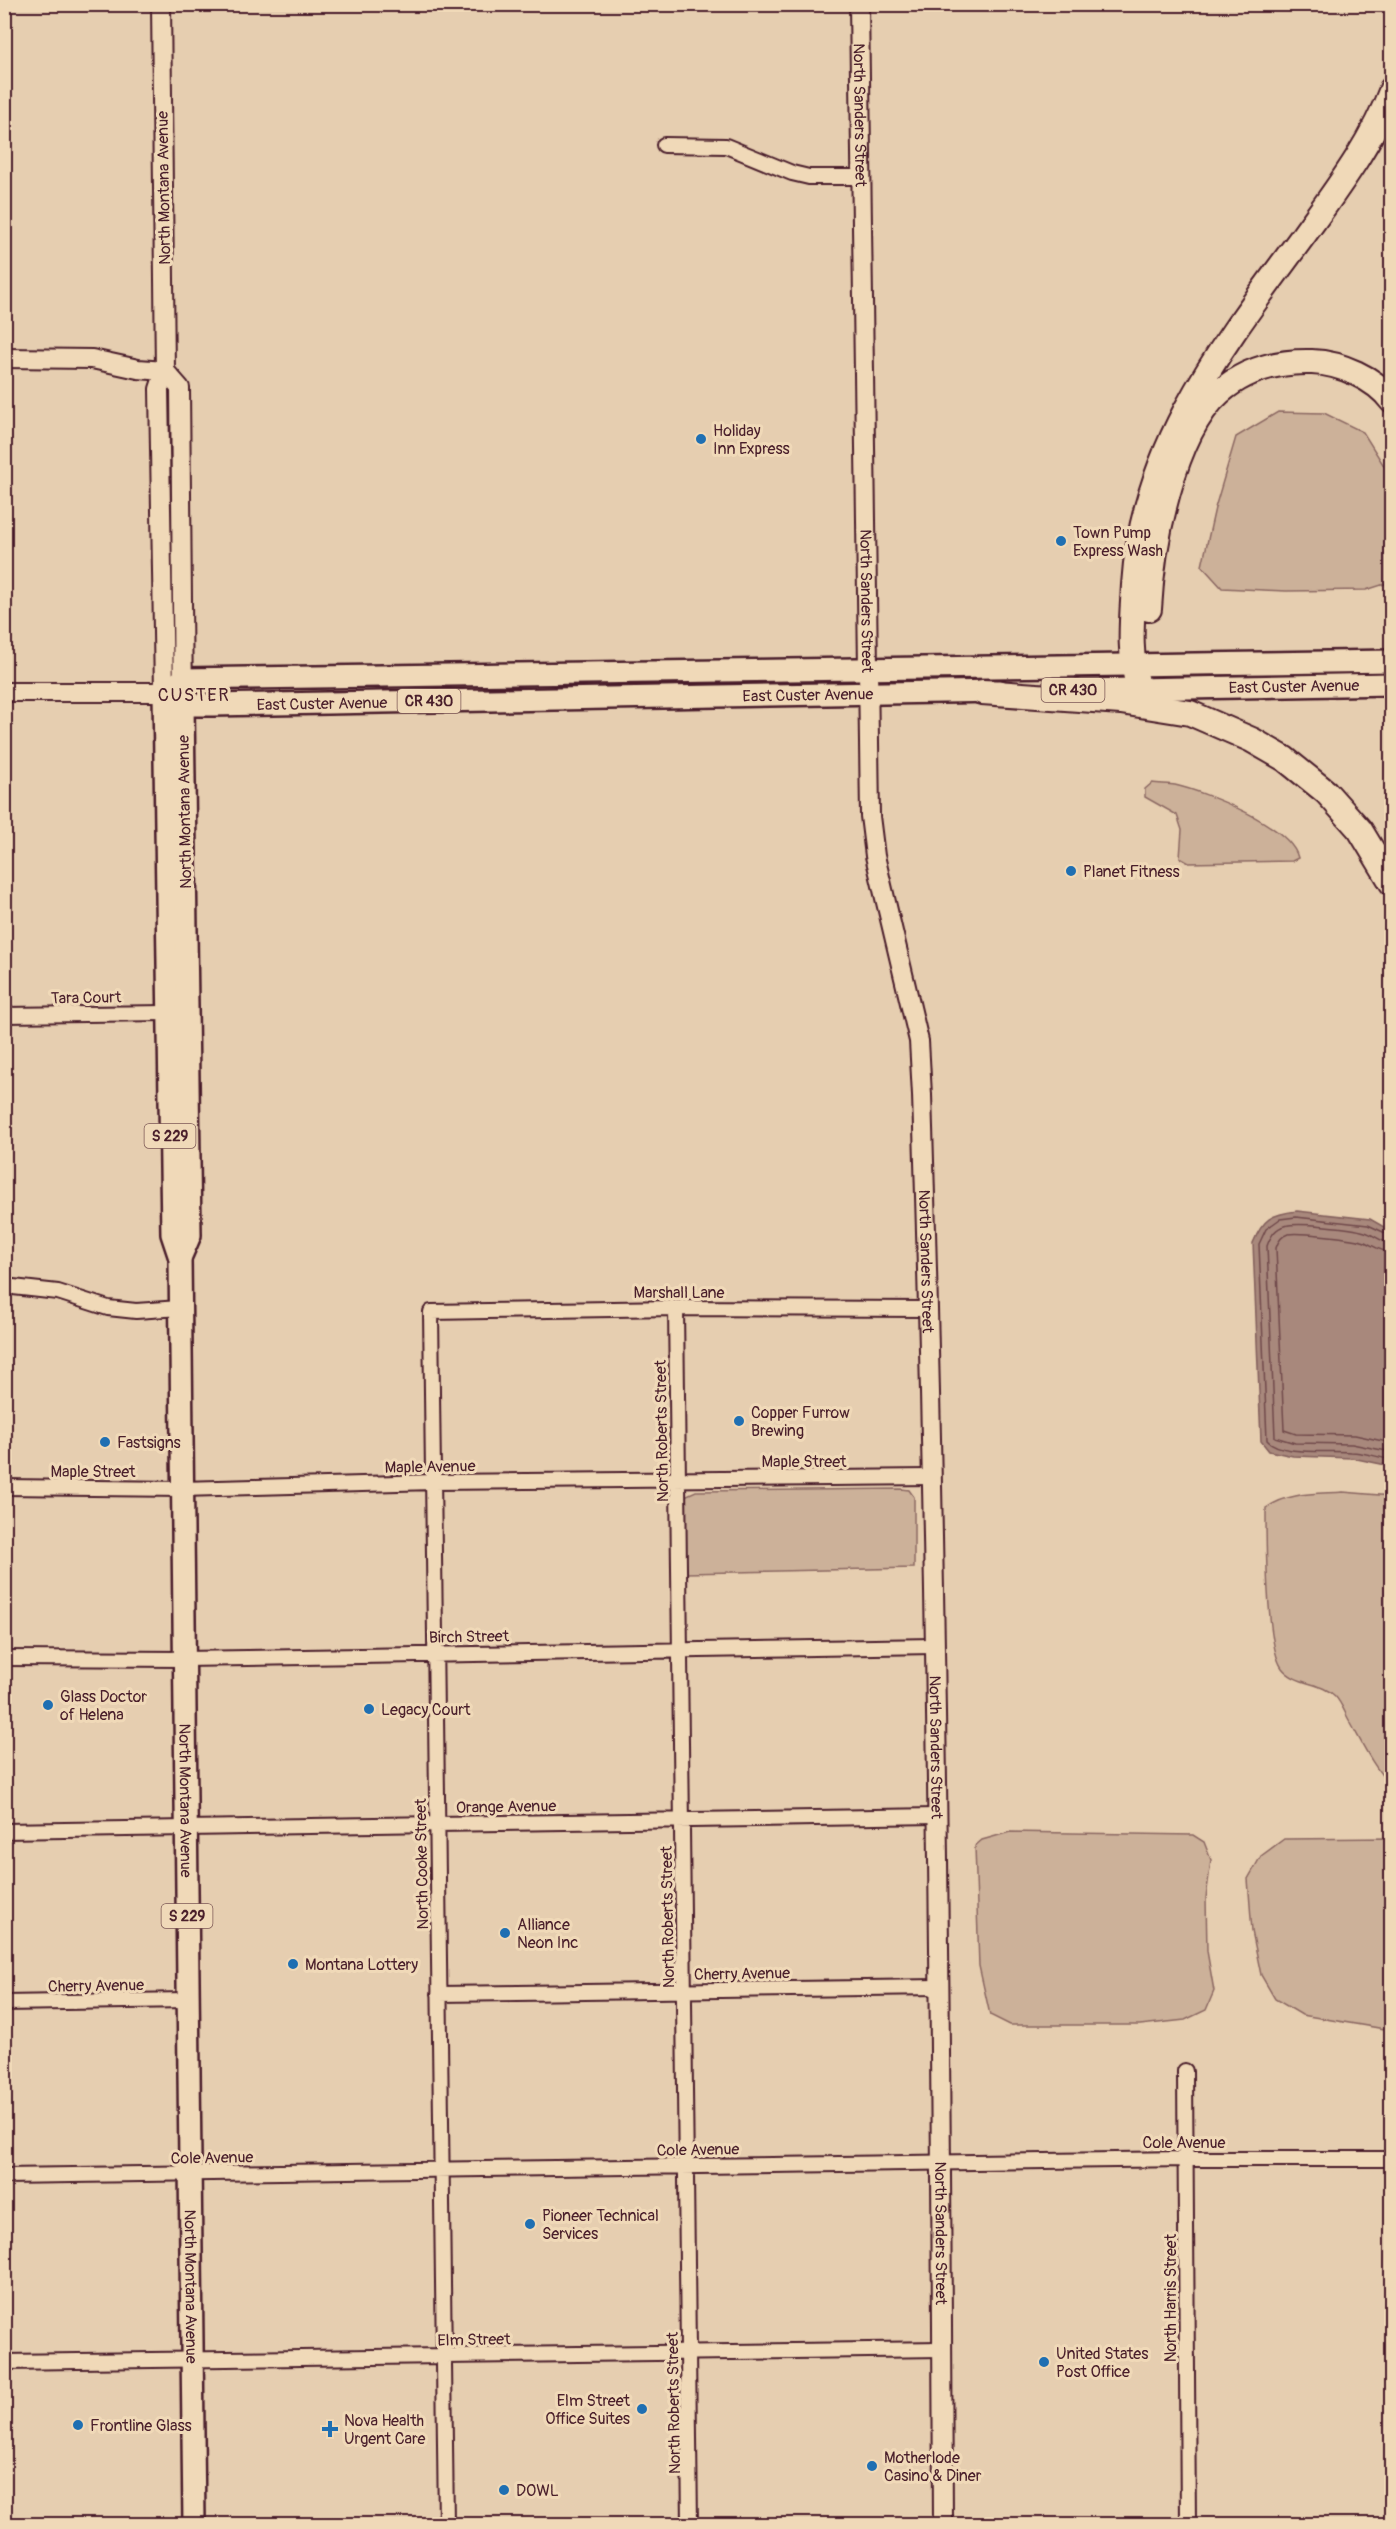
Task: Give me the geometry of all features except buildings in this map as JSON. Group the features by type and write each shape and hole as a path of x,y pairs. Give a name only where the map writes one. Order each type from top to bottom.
{"highway":[{"path":"1138,665 1130,647 1135,569 1146,512 1163,456 1184,410 1233,331 1348,175 1392,89"},
{"path":"1138,689 1138,665 1157,535 1168,493 1183,451 1199,418 1218,393 1241,377 1264,367 1292,362 1321,362 1352,372 1371,382 1386,393 1392,401"},
{"path":"982,692 1121,702 1190,713 1252,740 1285,759 1326,792 1359,830 1392,883"}],"main road":[{"name":"East Custer Avenue","path":"183,679 1392,661"},
{"path":"183,679 164,692 183,705"},
{"name":"East Custer Avenue","path":"183,705 1392,684"},
{"name":"North Montana Avenue","path":"164,692 172,1234 180,1258 194,2524"},
{"name":"North Montana Avenue","path":"180,1258 189,1235 183,705"}],"street":[{"name":"North Montana Avenue","path":"161,4 165,371 159,389 164,692"},
{"name":"North Sanders Street","path":"859,4 870,816 875,856 919,1041 928,1309 941,2162 943,2524"},
{"path":"664,146 726,146 792,173 809,177 862,177"},
{"path":"4,358 92,359 138,369 165,371"},
{"name":"North Montana Avenue","path":"165,371 180,388 183,705"},
{"path":"4,692 164,692"},
{"name":"Tara Court","path":"4,1015 167,1013"},
{"path":"4,1286 58,1292 108,1308 127,1310 180,1308"},
{"name":"Marshall Lane","path":"430,1312 676,1308 928,1309"},
{"name":"North Roberts Street","path":"676,1308 690,2524"},
{"name":"North Cooke Street","path":"430,1312 446,2524"},
{"name":"Maple Street","path":"678,1479 931,1477"},
{"name":"Maple Avenue","path":"182,1489 433,1482 678,1479"},
{"name":"Maple Street","path":"4,1487 182,1489"},
{"name":"Birch Street","path":"4,1658 184,1659 934,1646"},
{"name":"Orange Avenue","path":"4,1831 936,1816"},
{"name":"Cherry Avenue","path":"439,1994 938,1987"},
{"name":"Cherry Avenue","path":"4,2002 187,2000"},
{"name":"North Harris Street","path":"1185,2071 1188,2524"},
{"name":"Cole Avenue","path":"4,2176 941,2162 1392,2159"},
{"name":"Elm Street","path":"4,2362 943,2349"}],"shaded area":[{"path":"1278,412 1324,413 1363,432 1391,477 1391,582 1366,590 1286,591 1222,588 1202,566 1215,508 1236,437"},
{"path":"1152,783 1189,789 1246,812 1280,834 1292,846 1298,858 1292,861 1189,863 1180,858 1182,830 1177,815 1145,797 1145,789"},
{"path":"909,1490 914,1497 914,1568 686,1573 684,1501 687,1495 696,1491"},
{"path":"1343,1492 1391,1496 1391,1786 1373,1763 1337,1698 1323,1688 1287,1674 1277,1656 1273,1638 1268,1591 1266,1508 1293,1496"},
{"path":"1010,1832 1193,1835 1204,1842 1211,1860 1206,1898 1207,1951 1214,1991 1206,2010 1185,2020 1140,2025 1010,2025 990,2015 979,1966 975,1846 982,1840"},
{"path":"1392,1838 1391,2030 1302,2015 1275,1999 1261,1975 1252,1931 1248,1879 1261,1856 1284,1839"}],"water":[{"path":"1297,1211 1370,1219 1391,1231 1391,1466 1352,1458 1293,1456 1269,1451 1261,1441 1253,1243 1260,1228 1269,1219"}],"place":[{"name":"Holiday Inn Express","path":"701,439"},
{"name":"Town Pump Express Wash","path":"1061,541"},
{"name":"Planet Fitness","path":"1071,871"},
{"name":"Copper Furrow Brewing","path":"739,1421"},
{"name":"Fastsigns","path":"105,1442"},
{"name":"Glass Doctor of Helena","path":"48,1705"},
{"name":"Legacy Court","path":"369,1709"},
{"name":"Alliance Neon Inc","path":"505,1933"},
{"name":"Montana Lottery","path":"293,1964"},
{"name":"Pioneer Technical Services","path":"530,2224"},
{"name":"United States Post Office","path":"1044,2362"},
{"name":"Elm Street Office Suites","path":"642,2409"},
{"name":"Frontline Glass","path":"78,2425"},
{"name":"Nova Health Urgent Care","path":"330,2429"},
{"name":"Motherlode Casino & Diner","path":"872,2466"},
{"name":"DOWL","path":"504,2490"}],"district":[{"name":"CUSTER","path":"194,695"}]}
